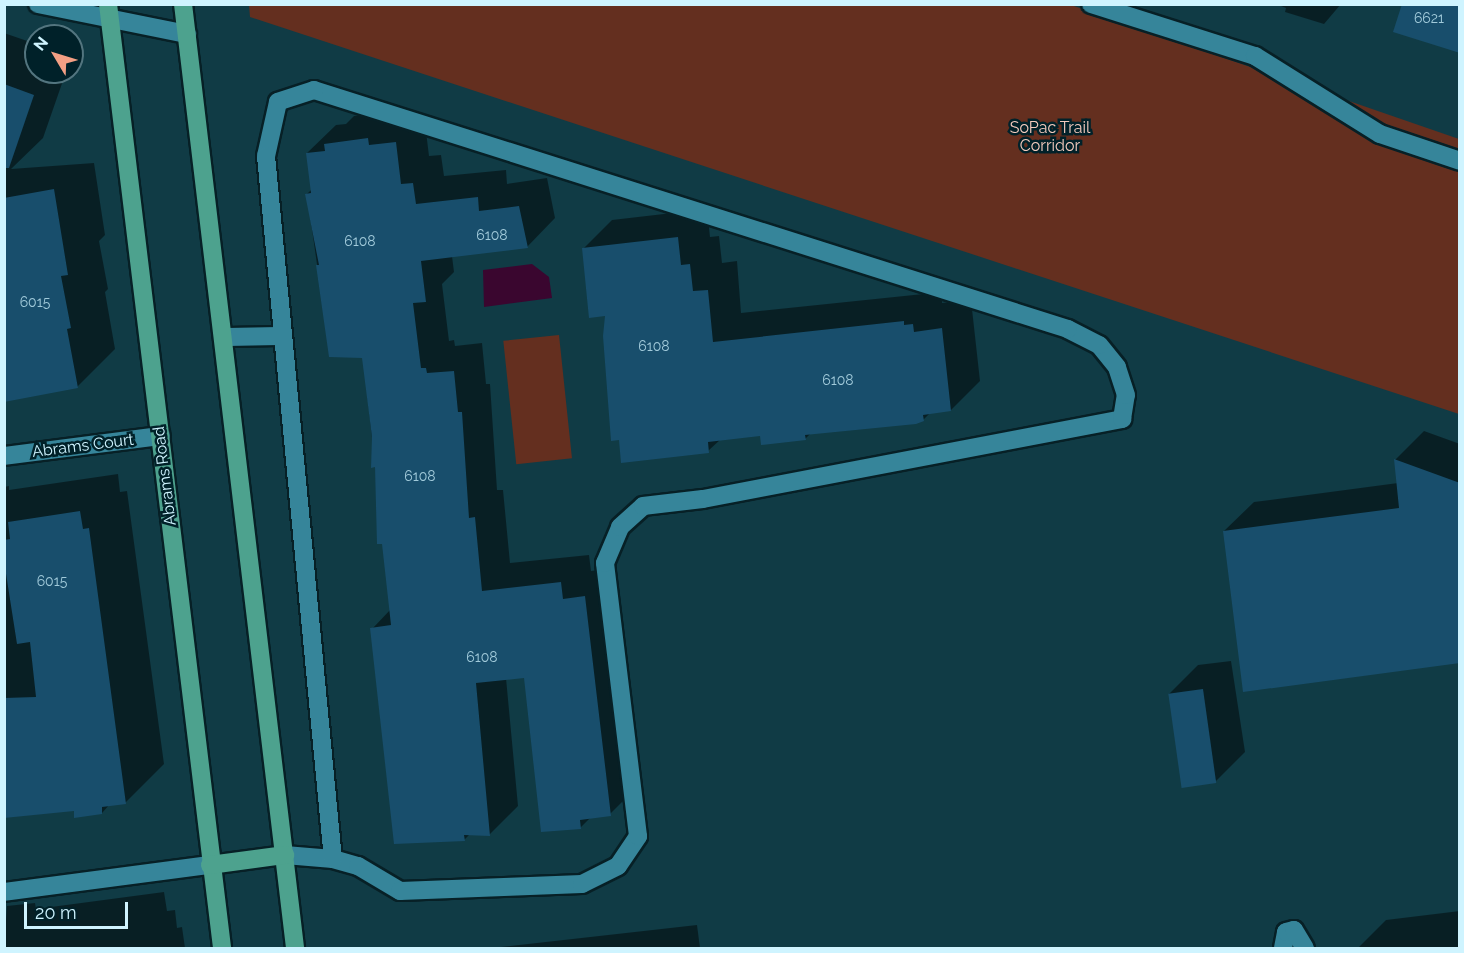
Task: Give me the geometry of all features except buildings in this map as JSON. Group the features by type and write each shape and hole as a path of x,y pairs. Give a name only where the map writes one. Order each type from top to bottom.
{"main road":[{"path":"183,4 295,948"},
{"name":"Abrams Road","path":"109,13 210,864 222,948"},
{"path":"210,864 285,855"}],"street":[{"path":"38,4 109,13 187,34"},
{"path":"1091,4 1254,56 1380,134 1460,161"},
{"path":"285,855 333,859 358,866 400,891 582,884 618,866 638,836 605,563 620,527 643,507 703,499 1122,419 1126,395 1117,368 1099,345 1068,329 314,90 278,102 266,156 333,859"},
{"path":"223,337 283,336"},
{"name":"Abrams Court","path":"4,456 161,436"},
{"path":"4,892 210,864"},
{"path":"1282,948 1286,932 1294,930 1305,948"}],"green space":[{"name":"SoPac Trail Corridor","path":"249,5 1071,5 1459,139 1459,414 250,17"},
{"path":"559,335 572,458 516,464 503,341"}],"shaded area":[{"path":"532,264 549,277 552,298 484,307 483,270"}]}
